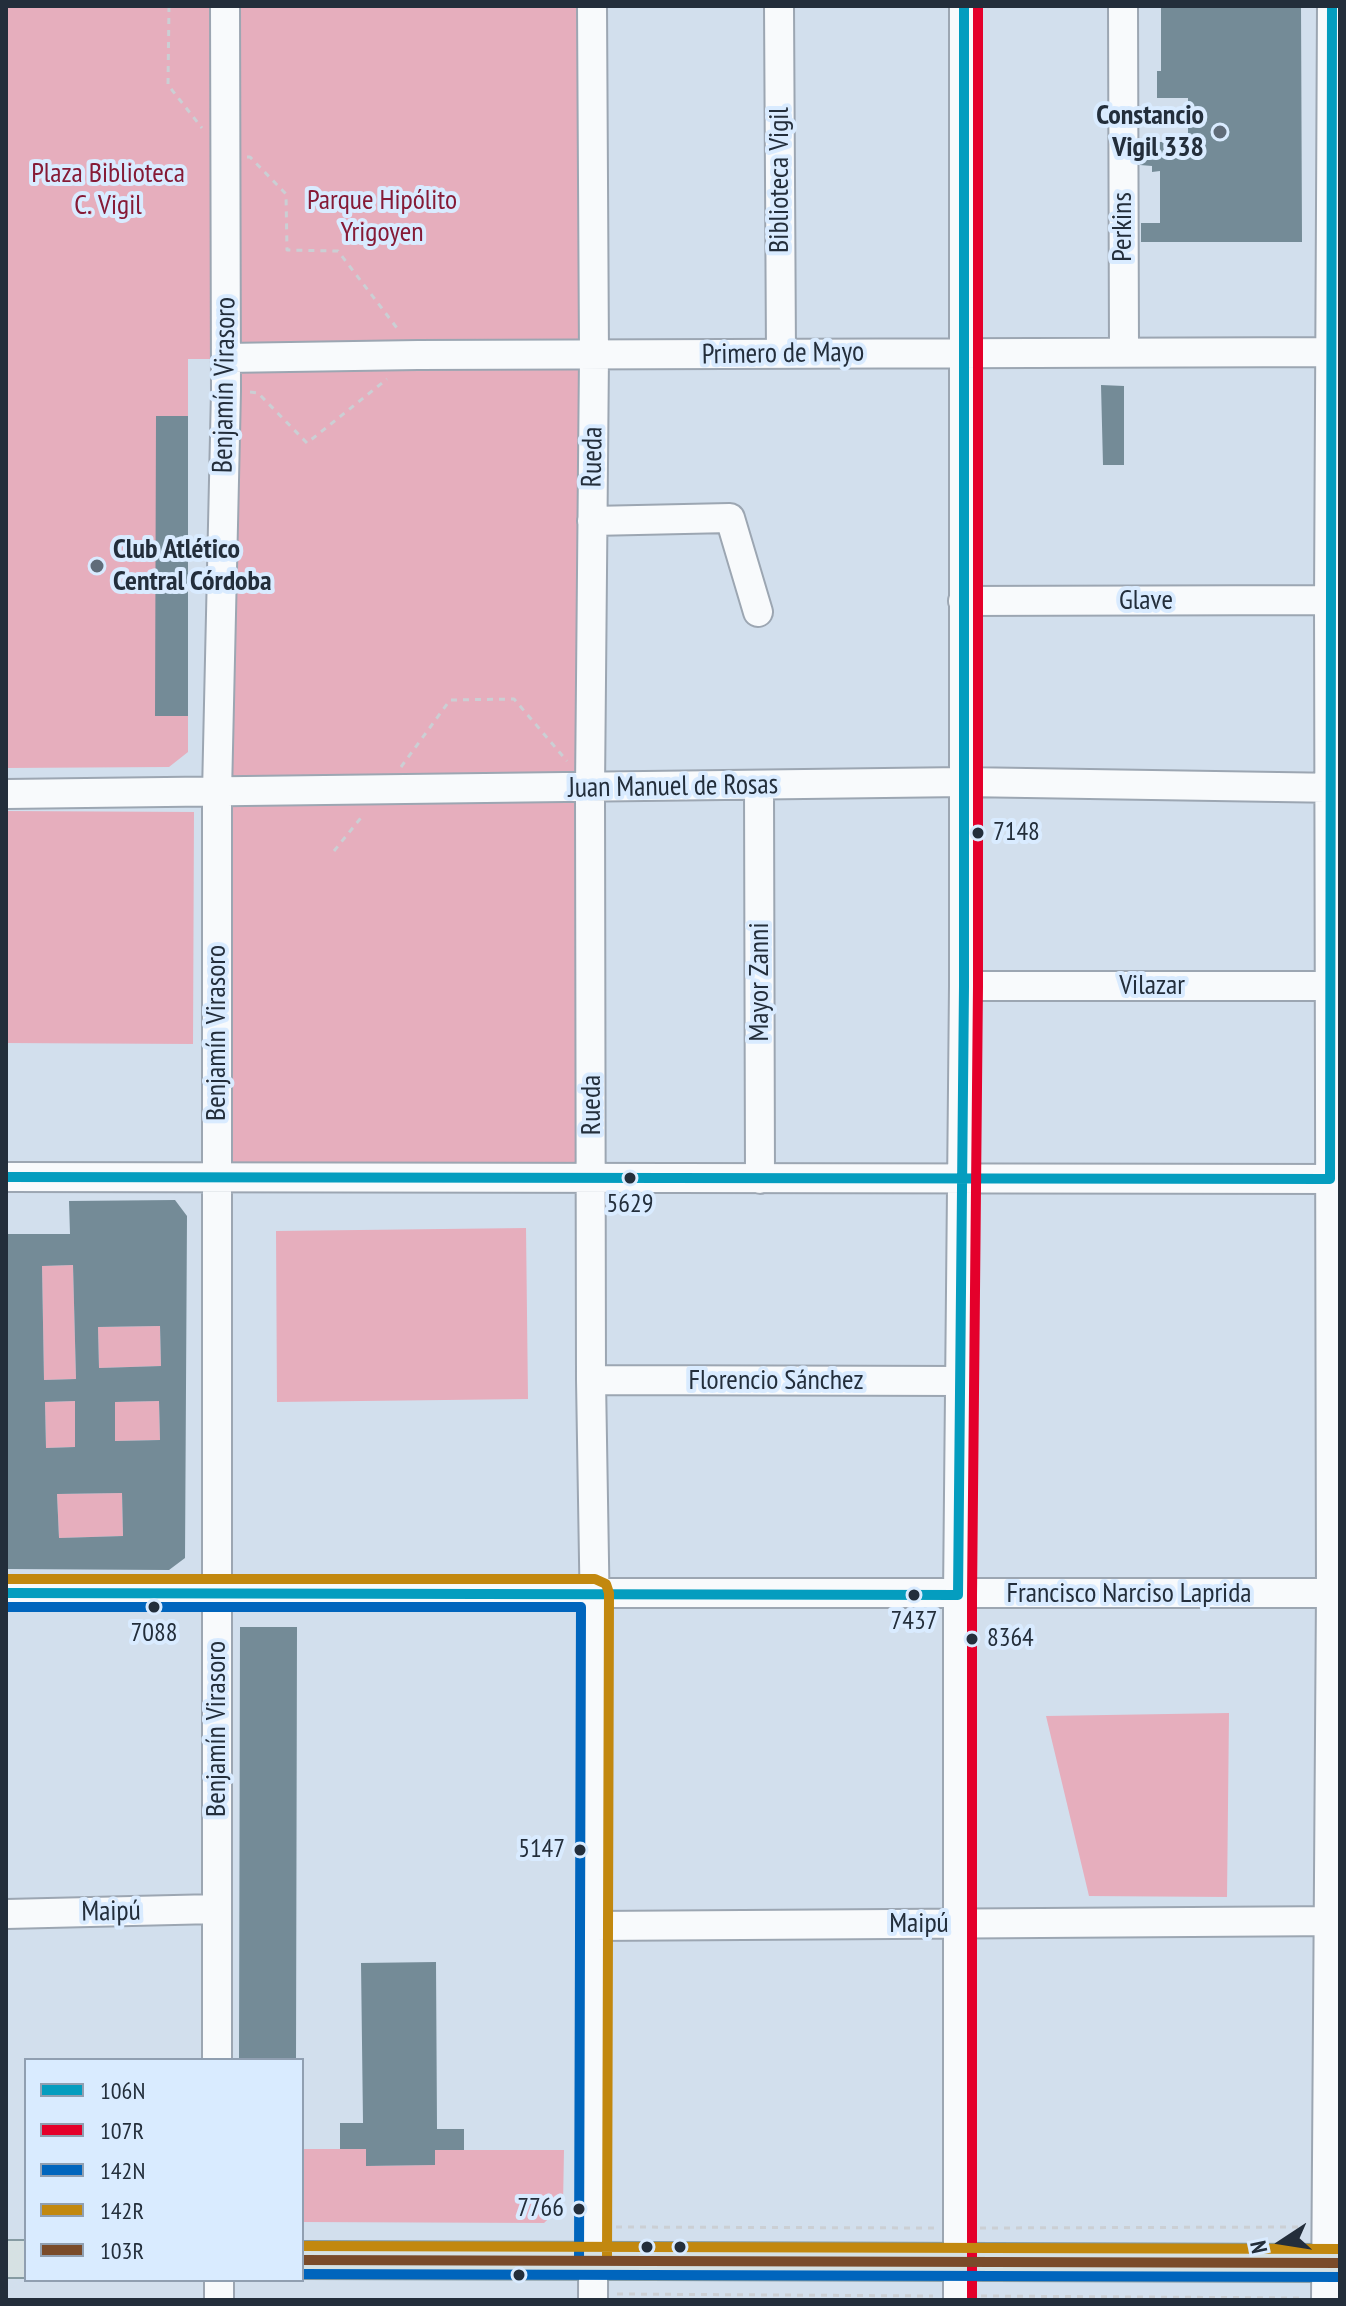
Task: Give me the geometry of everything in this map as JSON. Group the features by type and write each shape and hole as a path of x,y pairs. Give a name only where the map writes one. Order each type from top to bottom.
{"main road":[{"path":"304,2260 1334,2263"}],"street":[{"name":"Benjamín Virasoro","path":"217,2058 217,793 226,391 225,6"},
{"name":"Rueda","path":"592,6 593,2300"},
{"name":"Biblioteca Vigil","path":"779,6 781,354"},
{"path":"958,2300 958,1595 964,986 964,6"},
{"name":"Perkins","path":"1123,6 1124,352"},
{"path":"1326,2300 1334,2263 1335,788 1329,600 1336,352 1332,6"},
{"name":"Primero de Mayo","path":"226,358 1336,352"},
{"path":"592,521 730,518 758,612"},
{"name":"Glave","path":"963,601 1329,600"},
{"name":"Juan Manuel de Rosas","path":"6,794 964,782 1335,788"},
{"name":"Mayor Zanni","path":"759,786 760,1179"},
{"name":"Vilazar","path":"964,986 1335,986"},
{"path":"6,1177 1335,1179"},
{"name":"Florencio Sánchez","path":"591,1380 960,1381"},
{"name":"Francisco Narciso Laprida","path":"6,1593 1335,1593"},
{"name":"Maipú","path":"6,1914 216,1909"},
{"name":"Maipú","path":"594,1926 1334,1921"}],"path":[{"path":"169,6 168,85 226,157 250,157 286,194 287,250 338,251 418,355 307,443 258,393 226,391"},
{"path":"334,851 450,700 514,699 590,788"}],"green space":[{"name":"Parque Hipólito Yrigoyen","path":"6,6 592,6 592,1178 217,1179 226,359 188,359 188,752 169,767 6,768"},
{"path":"6,811 194,812 193,1044 6,1043"},
{"path":"526,1228 528,1399 277,1402 276,1231"},
{"path":"73,1265 76,1379 44,1380 42,1266"},
{"path":"160,1326 161,1366 99,1368 98,1327"},
{"path":"75,1401 75,1447 46,1448 45,1402"},
{"path":"159,1401 160,1440 115,1441 115,1402"},
{"path":"122,1493 123,1536 59,1538 57,1494"},
{"path":"1229,1713 1227,1897 1089,1896 1046,1716"},
{"path":"304,2149 366,2149 366,2166 434,2165 435,2150 564,2150 563,2205 544,2223 304,2222"}],"building":[{"name":"Constancio Vigil 338","path":"1161,6 1301,6 1302,242 1141,242 1141,223 1160,223 1160,171 1152,172 1152,166 1140,165 1140,142 1188,142 1188,98 1157,98 1157,71 1161,71"},
{"path":"1101,385 1124,386 1124,465 1103,465"},
{"path":"156,416 188,416 188,716 155,716"},
{"path":"175,1200 187,1216 185,1558 169,1570 6,1569 6,1234 70,1234 69,1201","holes":["73,1265 76,1379 44,1380 42,1266","160,1326 161,1366 99,1368 98,1327","75,1401 75,1447 46,1448 45,1402","159,1401 160,1440 115,1441 115,1402","122,1493 123,1536 59,1538 57,1494"]},
{"path":"240,1627 297,1627 296,2058 239,2058"},
{"path":"436,1962 437,2129 464,2129 464,2150 435,2150 435,2165 366,2166 366,2149 340,2149 340,2123 363,2123 361,1963"}],"transit line":[{"name":"106N","path":"6,1593 958,1595 964,986 964,6"},
{"name":"107R","path":"972,2300 972,1595 978,986 978,6"},
{"name":"106N","path":"6,1177 1330,1179 1332,6"},
{"name":"142R","path":"6,1579 595,1579 606,1584 609,1593 607,2260"},
{"name":"142N","path":"6,1607 581,1607 579,2260"},
{"name":"142R","path":"304,2246 1340,2249"},
{"name":"103R","path":"304,2260 1340,2263"},
{"name":"142N","path":"304,2274 1340,2277"}],"place":[{"name":"Constancio Vigil 338","path":"1220,132"},
{"name":"Club Atlético Central Córdoba","path":"97,566"},
{"name":"7148","path":"978,833"},
{"name":"5629","path":"630,1178"},
{"name":"7437","path":"914,1595"},
{"name":"7088","path":"154,1607"},
{"name":"8364","path":"972,1639"},
{"name":"5147","path":"580,1850"},
{"name":"7766","path":"579,2209"}],"park label":[{"name":"Plaza Biblioteca C. Vigil","path":"108,190"}]}
